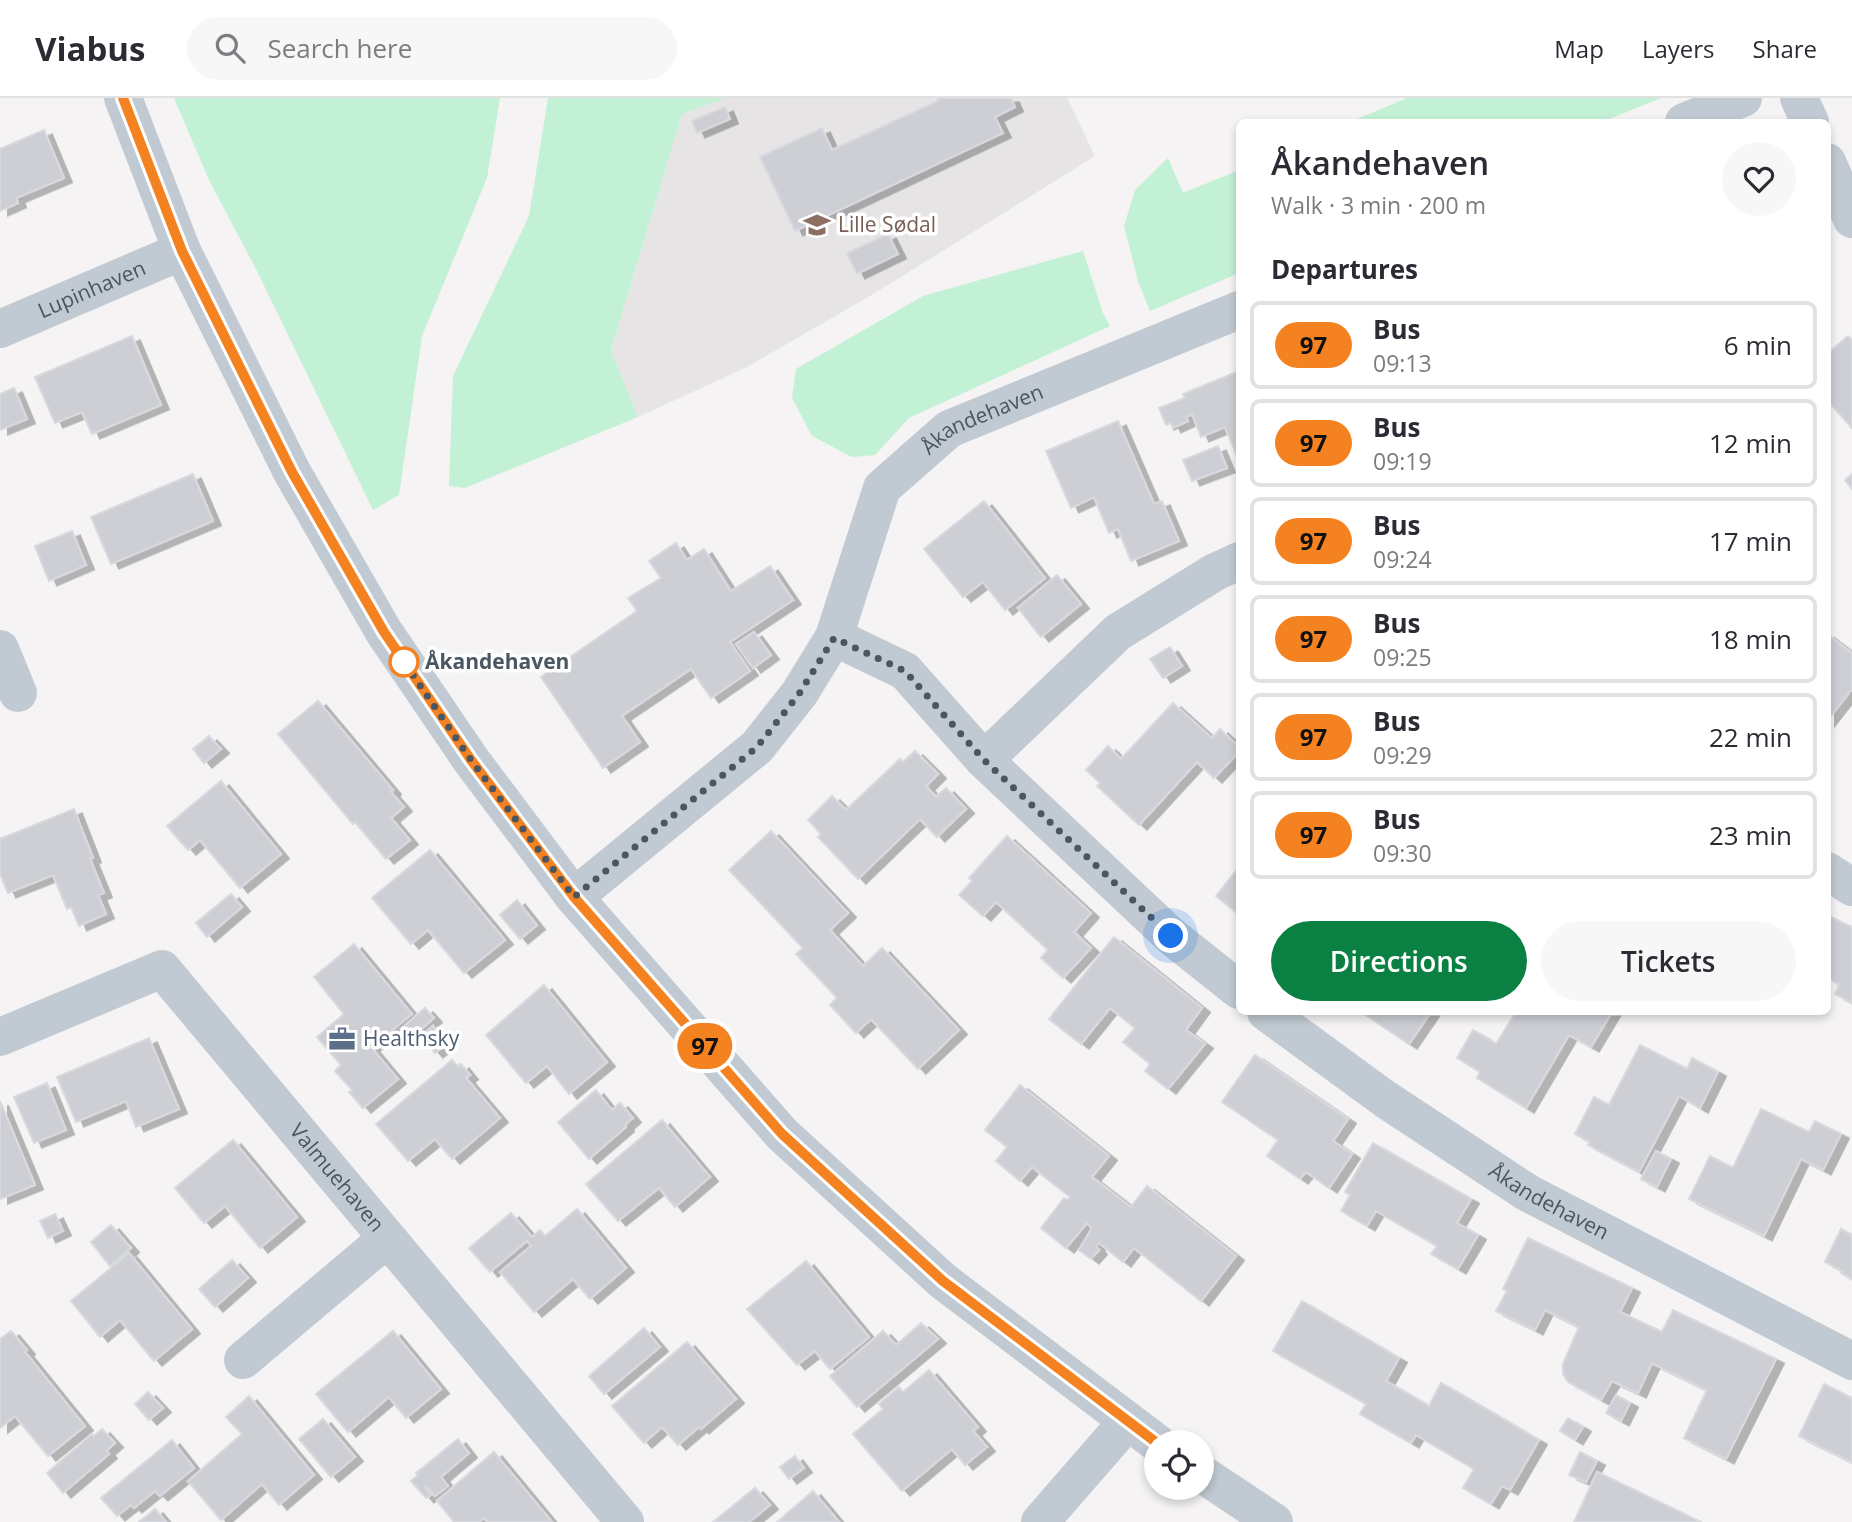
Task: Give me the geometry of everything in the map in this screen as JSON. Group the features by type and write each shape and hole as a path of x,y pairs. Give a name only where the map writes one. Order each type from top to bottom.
{"street":[{"path":"123,98 182,251 292,472 384,632 471,760 574,897 782,1134 943,1281 1142,1432 1040,1522"},
{"path":"1692,119 1743,98"},
{"path":"1799,98 1809,119"},
{"path":"1831,171 1852,219"},
{"name":"Lupinhaven","path":"0,329 182,251"},
{"name":"Åkandehaven","path":"574,897 757,747 799,694 834,638 882,488 949,429 1236,311"},
{"path":"984,760 1118,632 1215,572 1236,562"},
{"path":"834,638 905,671 984,760 1171,936 1236,988"},
{"path":"0,649 18,693"},
{"path":"1831,874 1852,887"},
{"name":"Valmuehaven","path":"0,1037 162,970 625,1522"},
{"name":"Åkandehaven","path":"1270,1015 1385,1099 1528,1193 1852,1361"},
{"path":"243,1360 371,1252 389,1241"},
{"path":"1214,1482 1274,1522"}],"shaded area":[{"name":"Lille Sødal","path":"726,98 1067,98 1095,156 875,293 747,367 638,417 611,352 682,114"}],"green space":[{"path":"174,98 500,98 487,178 422,336 399,495 373,510 257,271 209,180"},
{"path":"548,98 726,98 682,114 611,351 638,417 465,488 449,486 453,376 529,216"},
{"path":"1407,98 1661,98 1609,119 1357,119"},
{"path":"1168,158 1183,193 1236,171 1236,274 1150,311 1138,281 1124,226 1135,190"},
{"path":"1083,251 1103,313 1110,326 909,418 875,455 852,457 812,436 792,398 796,369 923,296"}],"building":[{"path":"937,98 1011,98 1015,107 995,117 1003,133 795,231 760,157 822,128 832,150 938,101"},
{"path":"725,107 730,119 697,133 692,121"},
{"path":"44,130 64,178 16,198 18,203 0,211 0,149"},
{"path":"888,234 898,254 857,274 847,253"},
{"path":"132,336 161,405 92,434 82,412 55,423 35,377"},
{"path":"1848,336 1852,340 1852,428 1831,404 1831,351"},
{"path":"1236,372 1236,454 1225,427 1201,437 1192,414 1186,417 1188,421 1173,428 1171,423 1166,425 1159,408 1185,398 1183,394"},
{"path":"14,388 27,419 0,430 0,394"},
{"path":"1118,421 1154,504 1162,501 1179,541 1131,561 1118,529 1109,533 1094,497 1071,508 1046,451"},
{"path":"1218,446 1227,468 1192,481 1183,460"},
{"path":"193,474 213,521 111,564 91,517"},
{"path":"1852,474 1852,489 1845,480"},
{"path":"984,501 1045,578 1005,610 983,582 963,597 924,549"},
{"path":"72,531 86,565 49,581 35,546"},
{"path":"676,543 687,560 704,549 731,591 770,566 793,600 730,642 750,671 711,698 691,669 622,716 640,742 603,768 541,677 637,611 628,598 661,578 649,561"},
{"path":"1057,575 1081,604 1041,637 1018,608"},
{"path":"754,632 771,655 753,668 736,644"},
{"path":"1831,637 1852,653 1852,689 1831,716"},
{"path":"1170,647 1182,666 1163,678 1150,659"},
{"path":"318,701 393,790 391,792 404,807 391,818 410,840 386,859 278,734"},
{"path":"1173,703 1212,738 1220,729 1236,744 1236,755 1214,778 1197,762 1139,825 1097,786 1100,783 1086,770 1108,746 1121,759"},
{"path":"209,736 221,749 204,763 193,749"},
{"path":"915,751 938,774 926,786 936,797 946,788 966,809 937,837 920,819 858,879 818,837 821,834 808,820 832,796 846,810 900,759 903,762"},
{"path":"221,781 281,854 240,888 200,840 188,850 167,826"},
{"path":"74,809 104,893 98,895 106,914 79,926 71,907 67,909 53,875 8,893 0,874 0,839"},
{"path":"771,831 848,913 830,930 863,966 882,948 959,1030 918,1069 871,1019 856,1033 830,1005 837,998 796,954 803,948 729,870"},
{"path":"1007,836 1091,913 1074,932 1091,948 1063,978 1041,958 1048,950 996,902 983,916 959,895 972,881 969,878"},
{"path":"430,850 505,940 464,973 428,930 411,944 372,898"},
{"path":"1236,871 1236,913 1216,896"},
{"path":"231,894 242,907 207,937 196,923"},
{"path":"517,900 537,925 520,939 500,915"},
{"path":"1831,917 1852,927 1852,1003 1835,994 1839,984 1831,980"},
{"path":"1114,937 1202,1008 1186,1030 1205,1044 1168,1089 1145,1071 1150,1064 1123,1042 1135,1028 1110,1008 1081,1044 1049,1019"},
{"path":"354,944 412,1014 371,1047 398,1079 363,1108 335,1071 341,1065 317,1037 344,1014 314,977"},
{"path":"544,985 607,1062 569,1094 547,1066 526,1083 486,1035"},
{"path":"425,1008 434,1018 410,1039 401,1029"},
{"path":"1366,1015 1429,1015 1409,1044"},
{"path":"1514,1015 1610,1015 1591,1047 1569,1035 1526,1108 1477,1078 1480,1072 1457,1058 1473,1030 1496,1044"},
{"path":"433,1026 447,1043 435,1053 421,1036"},
{"path":"149,1038 179,1109 136,1127 126,1101 76,1122 57,1077"},
{"path":"1640,1045 1687,1069 1692,1058 1718,1072 1700,1108 1679,1096 1639,1172 1588,1145 1590,1142 1575,1134 1594,1097 1609,1105"},
{"path":"1255,1055 1348,1119 1333,1141 1352,1154 1329,1188 1306,1172 1300,1179 1267,1156 1278,1140 1222,1102"},
{"path":"452,1060 458,1067 461,1064 470,1075 466,1078 500,1118 452,1159 435,1139 408,1161 376,1124"},
{"path":"47,1083 66,1130 34,1143 14,1097"},
{"path":"1020,1085 1109,1156 1092,1177 1131,1207 1147,1186 1236,1256 1201,1301 1134,1248 1123,1262 1099,1243 1096,1247 1099,1250 1091,1259 1079,1250 1092,1228 1087,1223 1066,1248 1041,1228 1064,1198 1067,1200 1070,1197 1032,1167 1020,1181 996,1161 1007,1147 985,1130"},
{"path":"596,1090 612,1110 620,1103 633,1118 589,1159 558,1122"},
{"path":"0,1101 35,1185 0,1199"},
{"path":"1761,1109 1809,1132 1815,1121 1841,1134 1823,1170 1801,1159 1764,1236 1689,1199 1710,1156 1733,1168"},
{"path":"662,1120 710,1177 675,1207 659,1188 618,1221 586,1184"},
{"path":"233,1140 297,1217 260,1248 225,1206 204,1223 175,1188"},
{"path":"1373,1143 1471,1199 1457,1223 1478,1235 1458,1269 1431,1254 1437,1246 1376,1211 1367,1226 1341,1211 1350,1195 1345,1192"},
{"path":"1656,1151 1671,1159 1657,1187 1641,1179"},
{"path":"577,1209 626,1268 590,1299 573,1279 534,1312 500,1272 531,1246 527,1241 490,1272 469,1248 511,1213 532,1237 540,1230 545,1236"},
{"path":"55,1214 63,1231 48,1238 40,1221"},
{"path":"111,1225 131,1248 110,1266 91,1242"},
{"path":"1841,1229 1852,1235 1852,1279 1825,1262"},
{"path":"1528,1238 1632,1288 1620,1312 1662,1332 1673,1310 1776,1359 1726,1459 1684,1438 1707,1390 1652,1363 1638,1393 1612,1381 1601,1400 1568,1382 1563,1374 1563,1364 1579,1327 1545,1310 1535,1330 1496,1311 1507,1291 1503,1289"},
{"path":"129,1253 192,1329 154,1361 120,1320 100,1337 71,1301"},
{"path":"232,1260 248,1278 215,1307 199,1289"},
{"path":"806,1261 869,1337 830,1369 815,1351 797,1365 747,1309"},
{"path":"1302,1301 1399,1358 1386,1381 1429,1406 1441,1383 1539,1440 1510,1490 1502,1486 1491,1504 1463,1488 1474,1469 1416,1435 1411,1443 1360,1414 1366,1404 1273,1351"},
{"path":"921,1323 938,1339 857,1407 830,1376 883,1331 896,1345"},
{"path":"644,1328 660,1347 604,1394 589,1376"},
{"path":"11,1331 85,1426 48,1456 15,1416 0,1428 0,1339"},
{"path":"393,1331 441,1389 406,1418 389,1397 348,1432 316,1394"},
{"path":"687,1342 736,1399 678,1445 662,1427 644,1443 612,1406"},
{"path":"929,1370 978,1427 973,1431 987,1447 965,1465 952,1449 902,1491 853,1434 883,1409 879,1404 899,1387 903,1392"},
{"path":"1824,1384 1852,1398 1852,1462 1799,1436"},
{"path":"148,1392 163,1408 149,1420 135,1404"},
{"path":"1616,1395 1630,1403 1621,1421 1606,1413"},
{"path":"249,1396 314,1475 279,1505 262,1484 221,1520 188,1481 242,1434 226,1417"},
{"path":"1568,1418 1583,1427 1575,1440 1560,1431"},
{"path":"323,1419 355,1457 331,1477 299,1439"},
{"path":"102,1429 115,1443 106,1451 109,1454 63,1493 47,1473 92,1434 94,1436"},
{"path":"458,1439 469,1453 441,1477 448,1486 435,1496 425,1487 431,1495 426,1498 411,1481 418,1475 416,1473"},
{"path":"172,1440 194,1468 160,1496 155,1491 134,1508 131,1505 117,1516 101,1498"},
{"path":"494,1452 552,1522 488,1522 484,1518 479,1522 454,1522 437,1501"},
{"path":"1580,1452 1597,1461 1586,1482 1569,1475"},
{"path":"795,1456 804,1468 789,1479 780,1467"},
{"path":"1597,1472 1699,1521 1574,1522"},
{"path":"755,1488 770,1505 749,1522 713,1522"},
{"path":"813,1491 839,1522 777,1522"},
{"path":"155,1509 166,1522 139,1522"}],"bus line":[{"name":"97","path":"123,98 182,251 292,472 384,632 471,760 574,897 782,1134 943,1281 1144,1434"}],"place":[{"name":"Lille Sødal","path":"817,225"},
{"name":"Åkandehaven","path":"404,662"},
{"name":"Healthsky","path":"342,1039"}],"route":[{"path":"404,662 398,653 471,760 574,897 757,747 799,694 834,638 905,671 984,760 1171,936"}]}
